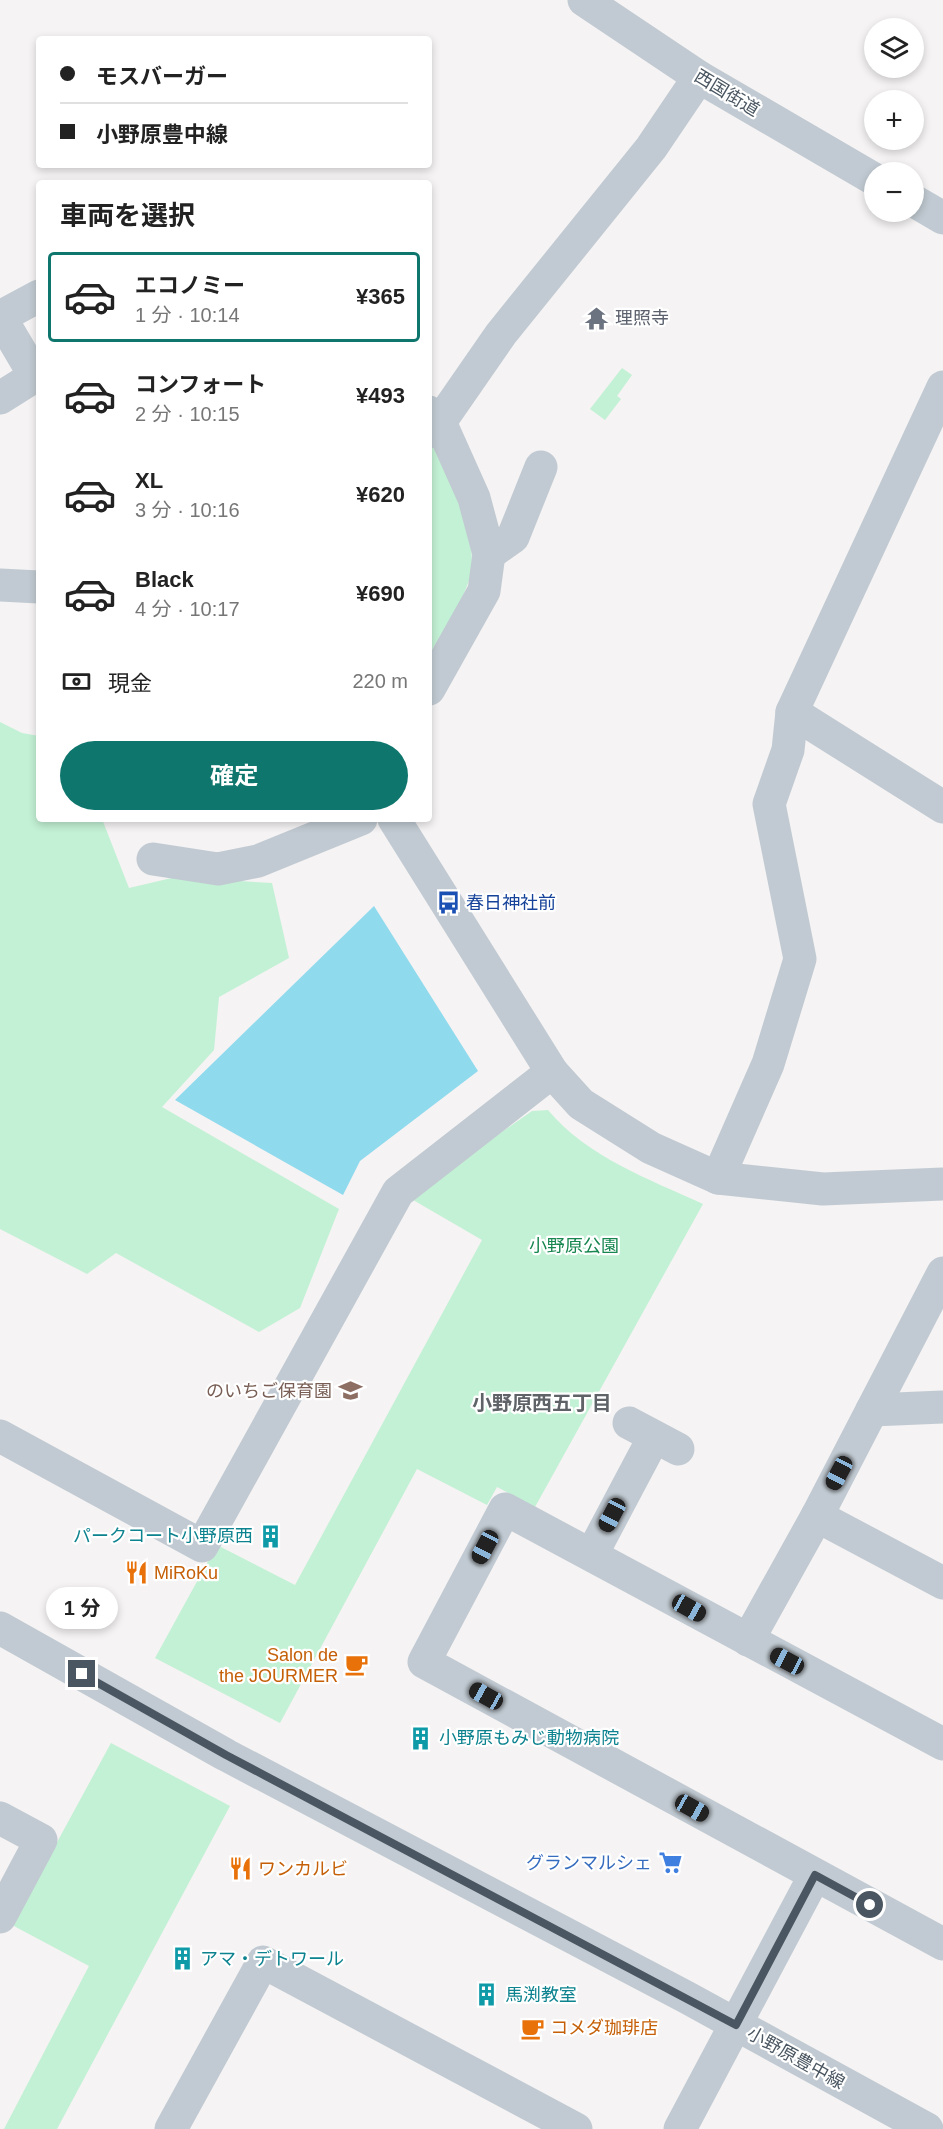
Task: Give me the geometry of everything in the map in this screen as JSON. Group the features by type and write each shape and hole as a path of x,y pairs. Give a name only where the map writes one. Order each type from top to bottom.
{"street":[{"name":"西国街道","path":"584,0 699,77 864,174"},
{"path":"432,684 484,591 489,554 474,498 433,422 651,148 699,77"},
{"path":"924,207 943,218"},
{"path":"0,398 35,376 0,317 36,298"},
{"path":"718,1178 768,1064 800,958 770,804 788,750 792,712 943,387"},
{"path":"489,554 513,537 541,467"},
{"path":"0,585 36,587"},
{"path":"792,712 943,807"},
{"path":"153,859 218,869 258,861 354,822"},
{"path":"396,822 552,1071 581,1104 651,1148 718,1178 823,1189 943,1184"},
{"path":"0,1436 202,1546 398,1192 552,1071"},
{"path":"748,1640 817,1516 943,1273"},
{"path":"872,1410 943,1407"},
{"path":"592,1554 653,1436"},
{"path":"943,1744 506,1509 424,1662 943,1944"},
{"path":"817,1516 943,1583"},
{"name":"小野原豊中線","path":"0,1628 226,1755 736,2025 927,2129"},
{"path":"0,1818 41,1840 0,1917"},
{"path":"680,2129 815,1875"},
{"path":"182,2125 263,1962 576,2129"}],"green space":[{"path":"622,368 632,375 617,396 621,399 605,420 590,409"},
{"path":"432,448 437,449 458,498 472,553 467,586 432,651"},
{"path":"0,722 22,733 36,735 36,822 103,822 129,888 176,877 272,883 289,958 219,997 214,1050 162,1107 339,1209 300,1308 259,1332 116,1253 87,1274 0,1229"},
{"name":"小野原公園","path":"548,1110 564,1127 600,1154 641,1176 703,1204 535,1507 497,1487 487,1505 417,1469 280,1723 155,1658 217,1545 295,1585 482,1240 408,1197 532,1111"},
{"path":"111,1743 230,1806 57,2129 4,2129 89,1966 12,1925"}],"water":[{"path":"374,906 478,1071 360,1161 343,1195 175,1100"}],"place":[{"name":"理照寺","path":"597,318"},
{"name":"春日神社前","path":"448,903"},
{"name":"のいちご保育園","path":"350,1391"},
{"name":"パークコート小野原西","path":"271,1536"},
{"name":"MiRoKu","path":"136,1573"},
{"name":"Salon de the JOURMER","path":"356,1665"},
{"name":"小野原もみじ動物病院","path":"421,1738"},
{"name":"グランマルシェ","path":"670,1863"},
{"name":"ワンカルビ","path":"240,1869"},
{"name":"アマ・デトワール","path":"182,1959"},
{"name":"馬渕教室","path":"487,1995"},
{"name":"コメダ珈琲店","path":"532,2028"}],"district":[{"name":"小野原西五丁目","path":"542,1403"}],"route":[{"path":"82,1674 226,1755 736,2025 815,1875 870,1905"}]}
